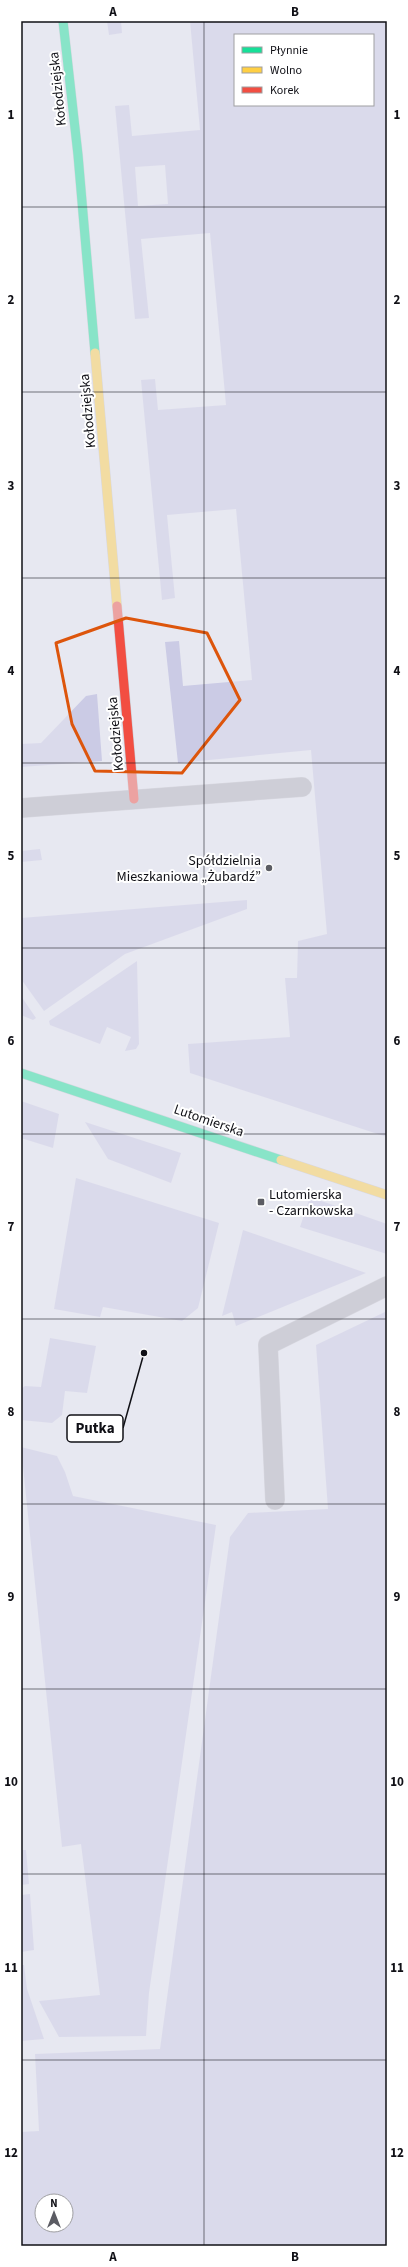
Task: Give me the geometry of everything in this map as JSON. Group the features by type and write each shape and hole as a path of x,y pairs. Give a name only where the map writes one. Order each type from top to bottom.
{"street":[{"name":"Kołodziejska","path":"63,21 78,156 134,799"},
{"name":"Lutomierska","path":"21,1072 387,1195"}],"lane":[{"path":"21,808 302,787"},
{"path":"275,1500 268,1345 387,1286"}],"highlighted area":[{"path":"126,618 207,633 240,700 182,773 95,771 72,724 56,643"}],"shaded area":[{"path":"107,21 121,21 122,33 109,35"},
{"path":"190,21 387,21 387,1137 190,1073 188,1044 290,1037 285,978 297,978 298,941 327,934 311,750 178,763 165,642 179,641 183,686 252,680 236,509 167,515 175,598 162,600 141,380 155,379 158,410 226,405 210,233 141,239 149,318 135,319 115,106 129,105 132,136 200,130","holes":["165,165 168,204 138,206 135,167"]},
{"path":"97,694 102,761 21,767 21,744 41,743 86,696"},
{"path":"40,849 42,860 21,862 21,851"},
{"path":"247,900 247,909 125,954 44,1011 21,979 21,918"},
{"path":"137,961 139,1044 136,1049 125,1051 131,1037 107,1027 100,1044 50,1025 49,1021"},
{"path":"21,996 36,1018 33,1020 21,1015"},
{"path":"21,1101 59,1114 53,1148 21,1138"},
{"path":"85,1122 181,1153 171,1183 108,1159"},
{"path":"76,1178 219,1223 198,1308 182,1321 103,1307 100,1317 54,1309"},
{"path":"310,1197 387,1224 387,1254 300,1227"},
{"path":"243,1230 366,1273 236,1326 232,1312 222,1316"},
{"path":"387,1311 387,2246 21,2246 21,2132 39,2131 35,2054 160,2049 230,1537 248,1513 328,1509 316,1345"},
{"path":"50,1338 96,1346 87,1393 65,1391 62,1415 52,1423 21,1420 21,1389 25,1386 41,1387"},
{"path":"21,1447 57,1456 65,1472 73,1496 216,1525 149,1993 146,2036 59,2037 39,2001 100,1995 81,1844 62,1847"},
{"path":"21,1850 26,1850 29,1884 21,1885"},
{"path":"30,1894 34,1950 21,1952 21,1895"},
{"path":"21,1965 24,1965 27,1989 44,2039 21,2041"}],"traffic: fast":[{"path":"63,21 78,155 95,353"},
{"path":"21,1073 281,1160"}],"traffic: slow":[{"path":"95,353 117,606"},
{"path":"281,1160 387,1195"}],"traffic: jam":[{"path":"117,606 134,799"}],"place":[{"name":"Spółdzielnia Mieszkaniowa „Żubardź”","path":"269,868"},
{"name":"Lutomierska - Czarnkowska","path":"261,1202"},
{"name":"Putka","path":"144,1353"}]}
